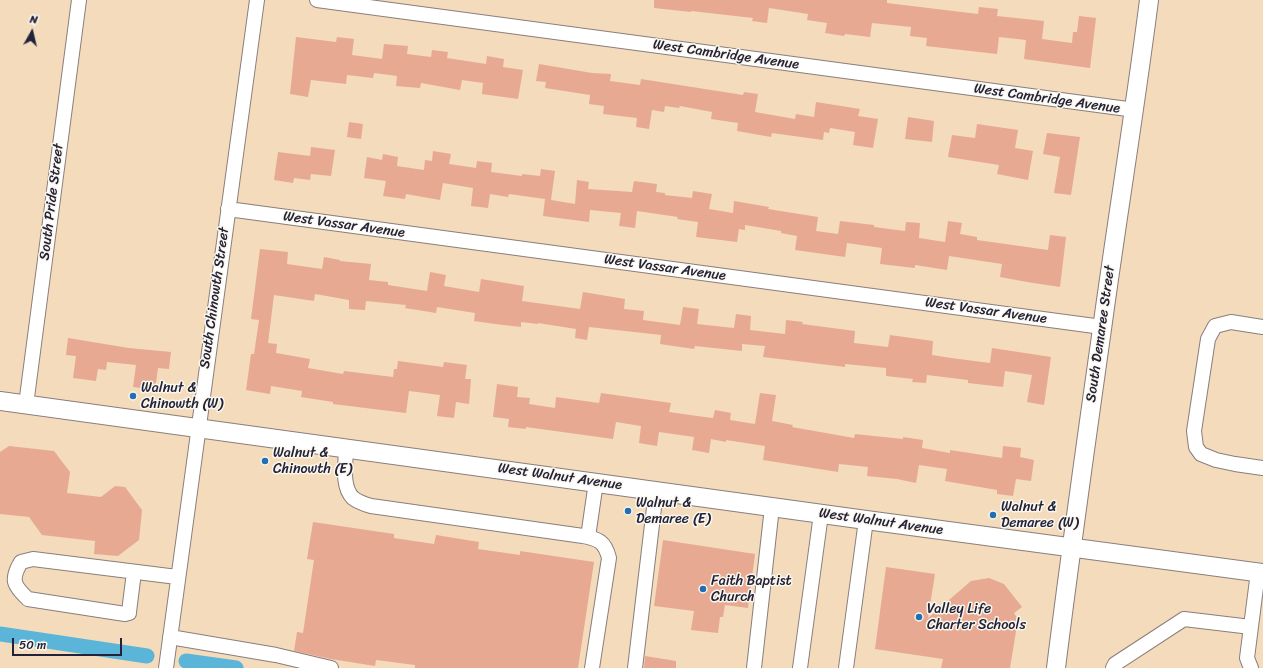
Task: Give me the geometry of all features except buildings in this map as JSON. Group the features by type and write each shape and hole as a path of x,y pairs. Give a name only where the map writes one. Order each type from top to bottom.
{"main road":[{"name":"South Demaree Street","path":"1056,668 1071,547 1102,327 1135,110 1149,0"},
{"name":"West Walnut Avenue","path":"0,401 1261,573"}],"street":[{"name":"South Pride Street","path":"26,405 79,0"},
{"name":"South Chinowth Street","path":"166,668 257,0"},
{"name":"West Cambridge Avenue","path":"317,0 1135,110"},
{"name":"West Vassar Avenue","path":"228,209 1102,327"},
{"path":"1263,327 1231,322 1215,326 1208,339 1194,431 1196,447 1201,454 1216,460 1263,468"},
{"path":"346,448 345,470 347,486 352,497 359,502 371,506 588,537 601,542 607,549 609,558 592,668"},
{"path":"588,537 596,482"},
{"path":"635,668 656,491"},
{"path":"754,668 772,507"},
{"path":"800,668 821,514"},
{"path":"846,668 866,520"},
{"path":"134,572 129,613 125,614 28,600 18,590 15,581 21,562 33,559 178,577"},
{"path":"1251,668 1247,658 1261,573"},
{"path":"1113,668 1115,664 1184,619 1251,627"},
{"path":"170,637 276,655 331,668"},
{"path":"1259,668 1263,665"}],"waterway":[{"path":"0,634 147,656"},
{"path":"186,661 236,668"}],"place":[{"name":"Walnut & Chinowth (W)","path":"133,396"},
{"name":"Walnut & Chinowth (E)","path":"265,461"},
{"name":"Walnut & Demaree (E)","path":"628,511"},
{"name":"Walnut & Demaree (W)","path":"993,515"},
{"name":"Faith Baptist Church","path":"703,589"},
{"name":"Valley Life Charter Schools","path":"919,617"}]}
